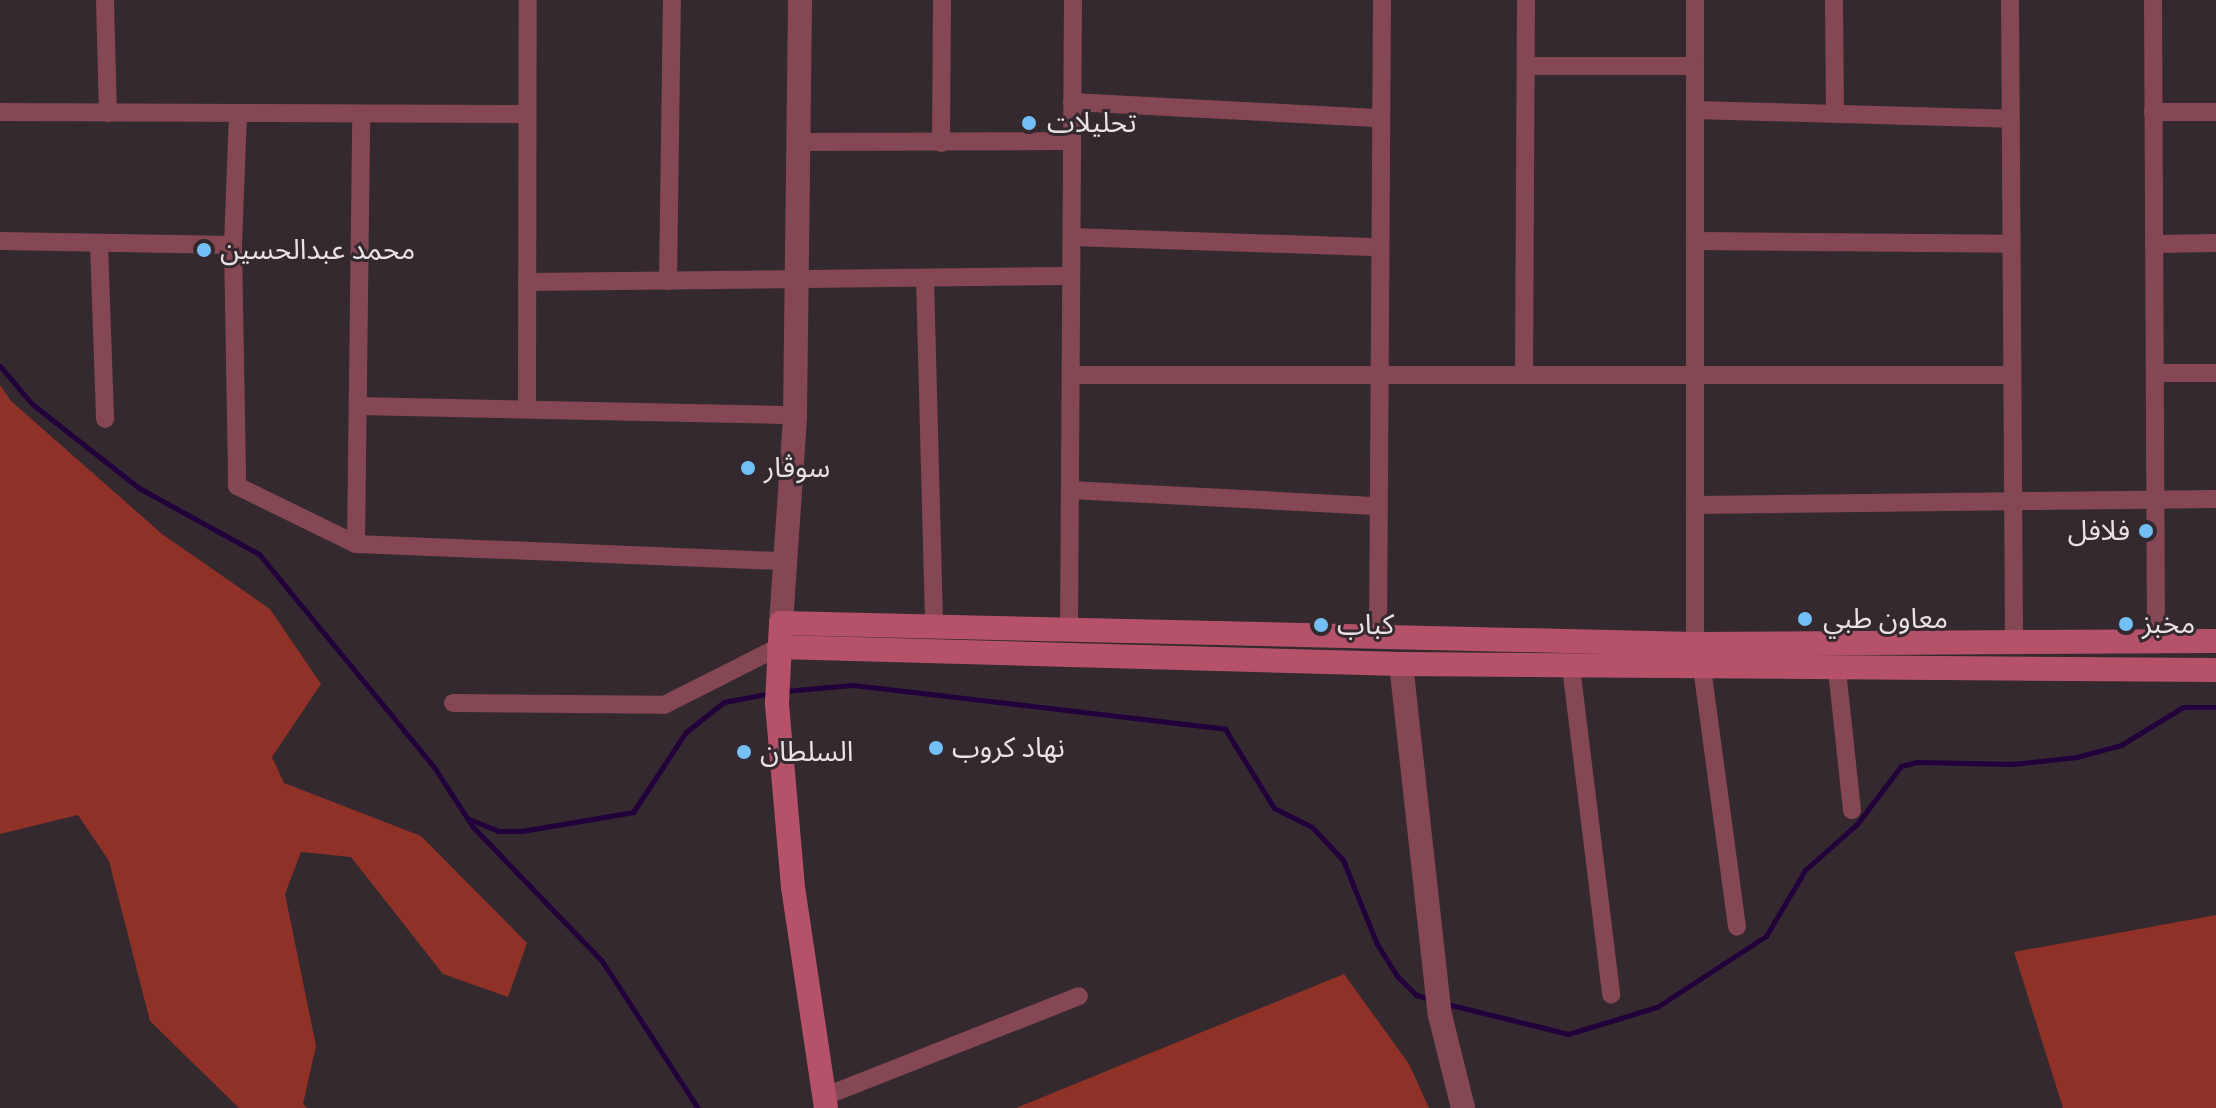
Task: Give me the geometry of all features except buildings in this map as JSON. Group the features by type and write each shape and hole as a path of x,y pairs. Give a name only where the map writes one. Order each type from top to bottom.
{"main road":[{"path":"825,1102 798,940 777,691 780,635 1069,632 1695,644 2216,641"},
{"path":"919,635 1401,664 1796,670 2216,670"},
{"path":"1795,643 1796,670"}],"street":[{"path":"105,0 108,113"},
{"path":"527,409 528,0"},
{"path":"668,281 672,0"},
{"path":"453,703 664,705 780,635 795,415 800,0"},
{"path":"941,143 942,0"},
{"path":"1069,632 1073,0"},
{"path":"1378,637 1382,0"},
{"path":"1524,375 1526,0"},
{"path":"1695,0 1695,644"},
{"path":"1834,0 1835,114"},
{"path":"2010,0 2014,641"},
{"path":"2153,0 2156,641"},
{"path":"1526,66 1695,66"},
{"path":"1072,102 1381,118"},
{"path":"1695,110 2010,119"},
{"path":"0,112 527,114"},
{"path":"2153,112 2216,112"},
{"path":"238,114 233,245 237,486 356,544 787,561"},
{"path":"356,544 361,114"},
{"path":"799,142 1072,141"},
{"path":"1072,237 1380,247"},
{"path":"0,241 233,245"},
{"path":"1695,241 2011,244"},
{"path":"2154,244 2216,243"},
{"path":"99,245 105,419"},
{"path":"527,282 1071,276"},
{"path":"919,635 925,278"},
{"path":"2155,373 2216,373"},
{"path":"1073,375 2012,375"},
{"path":"358,406 795,415"},
{"path":"1070,490 1379,506"},
{"path":"1695,505 2216,499"},
{"path":"1401,664 1440,1015 1463,1108"},
{"path":"1571,667 1611,995"},
{"path":"1702,668 1737,927"},
{"path":"1837,670 1852,810"},
{"path":"825,1102 1079,996"}],"shaded area":[{"path":"0,385 11,401 162,534 270,609 321,684 272,757 284,783 421,836 527,943 508,997 443,974 351,857 301,852 285,894 316,1046 303,1104 307,1108 239,1108 150,1021 109,861 78,815 0,834"},
{"path":"2216,915 2216,1108 2063,1108 2014,952"},
{"path":"1344,974 1409,1064 1429,1108 1016,1108"}],"waterway":[{"path":"0,366 32,404 139,488 259,554 434,767 473,827 602,961 698,1108"},
{"path":"784,691 853,685 1225,729 1274,808 1312,827 1343,860 1377,944 1397,976 1416,995 1430,999"},
{"path":"469,819 498,831 522,831 633,812 686,732 724,702 771,693"},
{"path":"1447,1004 1568,1034 1657,1007 1766,936 1805,870 1857,824 1901,766 1917,762 2013,764 2077,757 2121,745 2183,707 2216,707"}],"place":[{"name":"تحلیلات","path":"1029,123"},
{"name":"محمد عبدالحسين","path":"204,250"},
{"name":"سوڤار","path":"748,468"},
{"name":"فلافل","path":"2146,531"},
{"name":"معاون طبي","path":"1805,619"},
{"name":"مخبز","path":"2126,624"},
{"name":"كباب","path":"1321,625"},
{"name":"نهاد كروب","path":"936,748"},
{"name":"السلطان","path":"744,752"}]}
